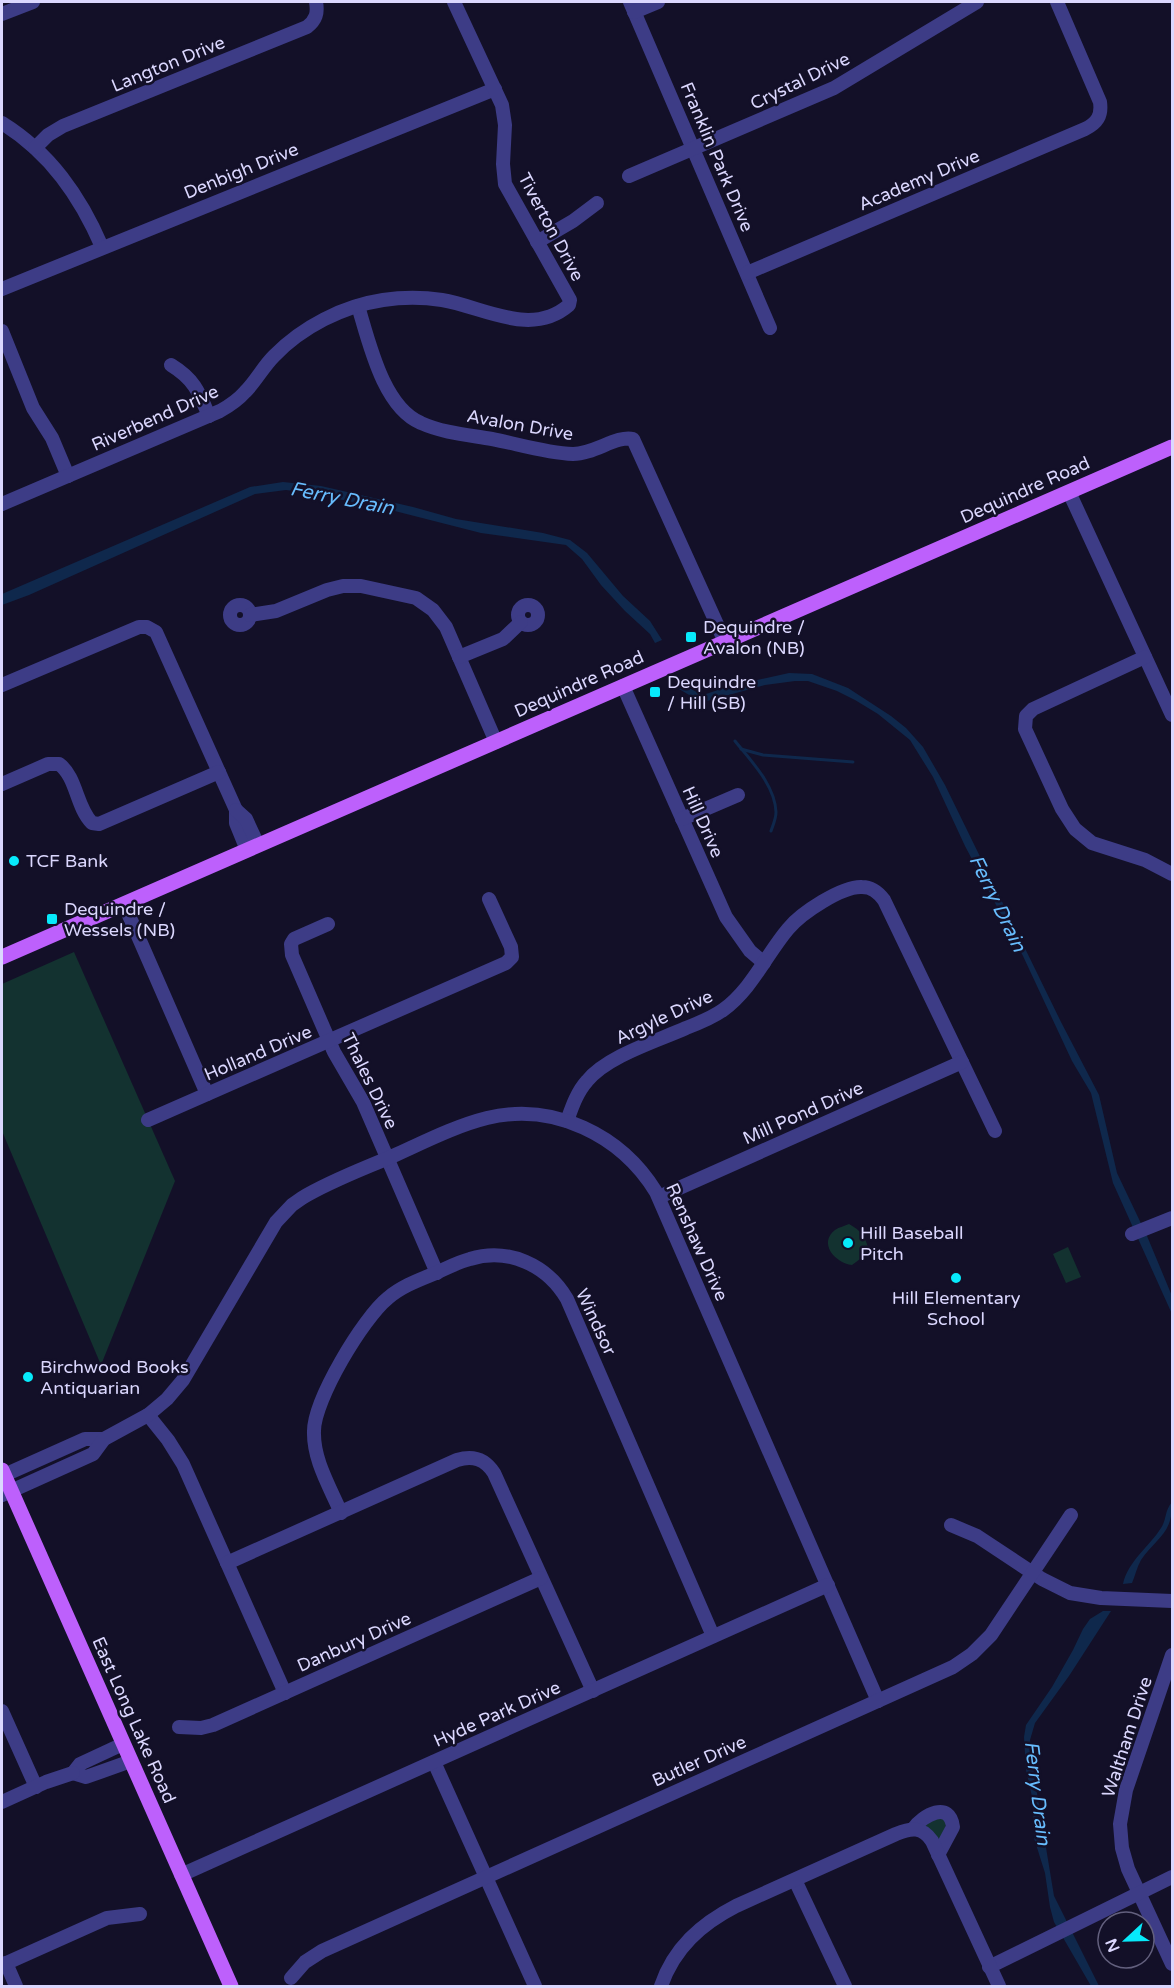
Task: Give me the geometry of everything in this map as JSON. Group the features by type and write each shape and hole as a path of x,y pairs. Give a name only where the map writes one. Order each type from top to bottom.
{"main road":[{"name":"Dequindre Road","path":"2,957 1173,447"},
{"name":"East Long Lake Road","path":"2,1474 6,1493 131,1761 231,1986"}],"street":[{"path":"2,14 33,2"},
{"name":"Langton Drive","path":"35,148 48,135 63,126 307,27 316,17 318,10 316,2"},
{"name":"Tiverton Drive","path":"454,2 495,89 504,115 505,184 570,300"},
{"path":"632,7 658,2"},
{"name":"Crystal Drive","path":"629,176 834,88 977,2"},
{"name":"Academy Drive","path":"747,273 1096,123 1100,115 1100,102 1058,2"},
{"name":"Franklin Park Drive","path":"632,7 770,328"},
{"name":"Denbigh Drive","path":"2,289 495,89"},
{"path":"2,123 35,148 55,167 85,208 102,247"},
{"path":"537,242 573,221 597,203"},
{"name":"Riverbend Drive","path":"2,504 220,411 240,397 273,357 297,337 326,319 358,306 393,299 429,299 455,303 513,320 529,320 562,312 569,305 570,300"},
{"name":"Avalon Drive","path":"358,306 370,347 389,391 399,406 419,422 449,431 571,454 592,451 621,438 633,439 724,642"},
{"path":"2,331 33,408 52,438 68,476"},
{"path":"171,365 194,382 209,416"},
{"path":"1069,492 1173,715"},
{"path":"250,615 276,611 327,590 343,586 361,586 416,598 433,610 446,627 496,742"},
{"path":"459,657 503,639 521,622"},
{"path":"2,685 139,627 147,627 156,632 236,810 246,819 252,848"},
{"path":"1145,657 1033,709 1026,716 1025,729 1062,809 1075,829 1092,843 1145,860 1173,874"},
{"name":"Hill Drive","path":"624,686 726,917 750,951 764,963"},
{"path":"2,784 48,764 59,764 66,772 85,814 92,823 99,824 219,772"},
{"path":"682,819 738,795"},
{"name":"Argyle Drive","path":"567,1121 581,1088 599,1069 624,1055 720,1012 738,997 800,916 818,904 854,888 865,887 878,892 884,900 962,1062"},
{"name":"Holland Drive","path":"148,1120 502,966 512,957 511,947 489,898"},
{"path":"124,904 207,1094"},
{"name":"Thales Drive","path":"328,924 294,939 290,949 329,1041 363,1102 437,1273"},
{"path":"962,1062 995,1131"},
{"name":"Mill Pond Drive","path":"659,1197 962,1062"},
{"name":"Renshaw Drive","path":"6,1493 93,1454 104,1439 148,1415 167,1399 179,1386 270,1232 281,1215 292,1205 308,1194 460,1126 489,1117 526,1114 548,1116 589,1130 623,1152 644,1174 659,1197 878,1701"},
{"path":"1138,1232 1173,1218"},
{"name":"Windsor","path":"341,1512 322,1471 314,1444 315,1419 320,1402 366,1321 387,1299 401,1289 459,1263 480,1257 507,1256 534,1265 551,1278 563,1292 713,1636"},
{"path":"148,1415 183,1464 285,1693"},
{"name":"Renshaw Drive","path":"2,1474 86,1439 104,1439"},
{"path":"227,1563 458,1460 475,1458 490,1467 494,1473 593,1691"},
{"name":"Butler Drive","path":"291,1978 305,1962 322,1951 943,1672 972,1654 991,1635 1071,1515"},
{"path":"951,1525 977,1536 1059,1589 1088,1597 1173,1601"},
{"name":"Danbury Drive","path":"179,1728 201,1728 213,1725 541,1578"},
{"name":"Hyde Park Drive","path":"182,1875 828,1586"},
{"name":"Waltham Drive","path":"1173,1655 1129,1780 1120,1824 1122,1848 1128,1869 1173,1964"},
{"path":"2,1711 36,1787"},
{"path":"2,1802 73,1773 80,1764 123,1744"},
{"path":"73,1773 86,1777 131,1761"},
{"path":"435,1762 536,1986"},
{"path":"913,1829 918,1823 935,1813 947,1814 951,1818 953,1827 938,1855"},
{"path":"662,1986 667,1970 688,1939 722,1913 896,1834 913,1829 923,1831 928,1836 999,1986"},
{"path":"989,1967 1173,1877"},
{"path":"795,1880 845,1986"},
{"path":"16,1986 4,1964 107,1918 140,1914"}],"green space":[{"path":"74,952 175,1181 101,1365 2,1131 2,984"},
{"name":"Hill Baseball Pitch","path":"849,1224 862,1234 868,1247 864,1256 852,1265 840,1261 828,1246 830,1235"},
{"path":"1068,1247 1081,1277 1066,1283 1053,1254"},
{"path":"938,1816 947,1821 941,1843 925,1825"}],"water":[{"name":"Ferry Drain","path":"283,482 321,486 456,519 543,533 570,540 587,553 623,596 650,621 662,640 655,643 650,634 601,585 582,559 566,545 481,533 383,508 286,490 255,494 2,605 2,594 250,487"},
{"name":"Ferry Drain","path":"789,673 812,674 848,688 891,716 906,728 923,747 945,785 1099,1095 1117,1173 1172,1296 1172,1314 1113,1183 1091,1093 1072,1061 1023,956 965,846 933,777 910,740 878,714 855,700 808,681 765,685 707,701 696,699 679,689 686,686 700,694 706,694 730,686"},
{"path":"1172,1502 1172,1513 1167,1529 1141,1560 1132,1583 1123,1584 1129,1568 1161,1528"},
{"name":"Ferry Drain","path":"1103,1611 1111,1611 1035,1723 1030,1740 1054,1896 1099,1986 1091,1986 1054,1922 1045,1873 1034,1838 1033,1801 1026,1770 1024,1737 1026,1725 1052,1687 1083,1629 1090,1619"}],"waterway":[{"path":"735,741 761,774 771,792 776,812 771,831"},
{"path":"741,749 763,755 853,762"}],"place":[{"name":"Dequindre / Avalon (NB)","path":"691,637"},
{"name":"Dequindre / Hill (SB)","path":"655,692"},
{"name":"TCF Bank","path":"14,861"},
{"name":"Dequindre / Wessels (NB)","path":"52,919"},
{"name":"Hill Baseball Pitch","path":"848,1243"},
{"name":"Hill Elementary School","path":"956,1278"},
{"name":"Birchwood Books Antiquarian","path":"28,1377"}]}
